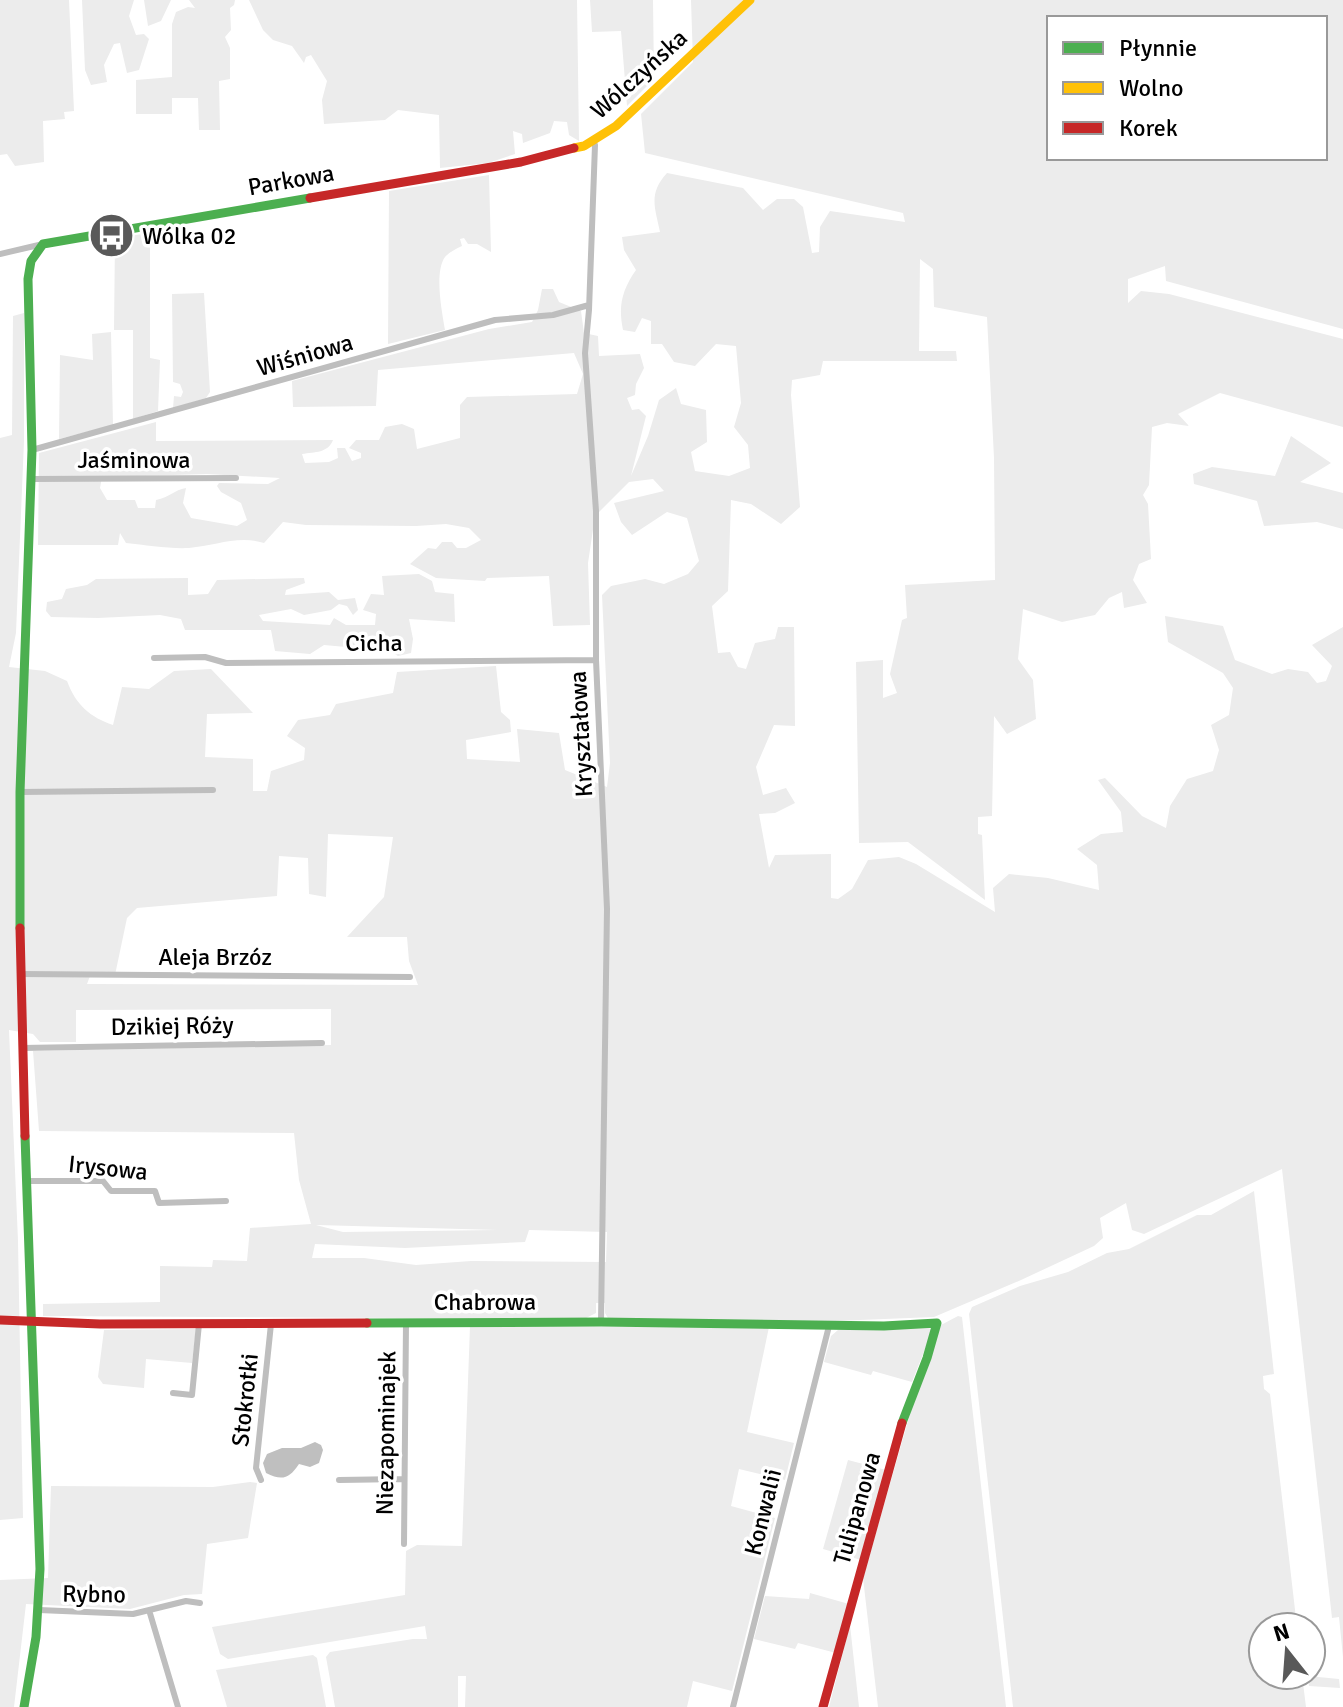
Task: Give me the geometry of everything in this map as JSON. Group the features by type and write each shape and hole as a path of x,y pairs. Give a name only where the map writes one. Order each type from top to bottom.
{"street":[{"name":"Wólczyńska","path":"592,144 616,126 750,0"},
{"name":"Parkowa","path":"0,254 521,162 592,144"},
{"name":"Kryształowa","path":"592,144 585,353 596,511 596,660 607,909 601,1322"},
{"path":"24,1707 39,1610 33,1323 20,974 20,792 32,479 28,279 31,261 43,244"},
{"name":"Wiśniowa","path":"32,450 495,320 553,315 589,305"},
{"name":"Jaśminowa","path":"32,479 236,478"},
{"name":"Cicha","path":"154,658 205,657 226,663 596,660"},
{"path":"20,792 213,790"},
{"name":"Aleja Brzóz","path":"20,974 410,977"},
{"name":"Dzikiej Róży","path":"22,1048 322,1043"},
{"name":"Irysowa","path":"27,1181 103,1181 111,1191 155,1191 159,1203 226,1201"},
{"name":"Chabrowa","path":"0,1320 199,1324 601,1322 884,1326 937,1323"},
{"name":"Niezapominajek","path":"404,1544 406,1323"},
{"name":"Tulipanowa","path":"823,1707 907,1404 927,1358 937,1323"},
{"path":"173,1393 192,1395 199,1324"},
{"name":"Stokrotki","path":"261,1480 256,1468 271,1324"},
{"name":"Konwalii","path":"733,1707 829,1326"},
{"path":"339,1480 403,1479"},
{"name":"Rybno","path":"39,1610 133,1614 186,1601 200,1603"},
{"name":"Rybno","path":"149,1610 178,1707"}],"shaded area":[{"path":"0,0 69,0 74,111 64,112 65,119 43,121 44,162 15,166 7,154 0,155"},
{"path":"82,0 134,0 129,16 136,35 144,34 149,39 139,70 127,73 120,43 114,44 104,65 107,82 91,85 85,70"},
{"path":"144,0 171,0 161,21 148,26"},
{"path":"189,0 235,0 230,8 231,30 225,37 230,48 230,79 219,81 220,130 199,130 198,98 172,98 172,114 136,114 136,80 172,77 172,24 176,12 188,7 195,8"},
{"path":"249,0 577,0 579,141 569,135 567,122 554,121 550,133 523,143 522,134 513,131 515,154 488,163 440,168 439,115 398,110 385,120 324,124 322,100 327,81 311,55 306,57 304,63 292,46 273,40 263,30"},
{"path":"590,0 653,0 654,79 627,106 621,31 592,32"},
{"path":"691,0 1343,0 1343,329 1166,281 1165,266 1128,279 1128,303 1141,291 1169,294 1343,339 1343,427 1220,393 1178,414 1189,426 1167,423 1152,427 1149,485 1143,495 1148,504 1151,559 1139,564 1133,580 1147,603 1124,608 1122,592 1109,598 1095,615 1062,622 1023,609 1018,659 1033,680 1036,719 1007,734 994,716 992,816 978,817 978,834 982,835 985,900 908,842 859,843 856,662 883,660 883,698 897,693 890,674 902,620 907,618 905,585 995,580 994,458 987,317 934,307 933,269 920,259 919,351 956,351 957,361 823,361 820,375 792,380 800,507 781,524 751,504 731,500 728,591 712,606 718,653 730,652 738,667 746,669 755,643 775,639 778,627 794,627 795,726 774,725 756,767 763,795 786,788 795,803 775,813 759,814 769,868 775,855 831,854 831,898 838,899 852,889 868,860 899,857 995,912 993,888 1009,874 1048,878 1099,890 1097,865 1077,849 1101,834 1123,832 1121,812 1098,780 1105,778 1142,816 1166,828 1170,806 1187,779 1213,771 1219,750 1211,725 1229,715 1233,688 1223,673 1168,642 1165,616 1223,626 1235,660 1272,674 1288,669 1308,672 1317,683 1326,681 1332,666 1312,645 1343,627 1343,1657 1339,1617 1332,1618 1282,1169 1144,1234 1132,1230 1126,1203 1100,1218 1103,1238 1094,1246 934,1317 835,1321 609,1320 605,1303 596,1303 596,1313 584,1319 43,1316 43,1304 160,1302 160,1266 212,1267 213,1260 247,1261 250,1228 311,1224 299,1180 294,1133 39,1131 33,1051 331,1045 331,1009 76,1010 76,1042 40,1042 33,1034 9,1030 18,1241 23,1518 0,1520 0,438 12,435 13,316 24,313 24,441 16,633 9,667 45,671 67,681 85,709 113,725 122,687 149,689 174,671 211,669 253,713 207,714 205,757 253,759 253,791 267,791 271,771 304,760 305,748 287,736 298,720 330,715 336,704 393,693 397,672 496,666 501,712 510,720 511,732 466,740 467,759 520,762 517,729 559,733 565,770 607,787 610,763 602,595 611,586 645,579 664,584 688,574 699,561 687,518 667,512 632,535 621,522 614,503 664,491 653,479 629,482 595,516 588,563 590,625 553,626 549,576 487,578 485,581 436,578 410,564 428,548 436,549 442,542 452,542 457,548 466,548 481,540 469,528 446,524 306,525 283,522 264,543 236,541 189,548 126,543 120,533 118,545 38,545 39,453 156,422 156,441 333,440 324,450 302,454 305,463 329,462 338,458 337,448 345,448 352,461 361,458 361,453 349,448 356,440 379,440 385,427 402,424 414,429 417,449 460,438 460,405 467,397 577,394 583,374 574,353 378,370 376,406 293,407 292,381 489,329 532,322 542,289 553,289 559,302 581,311 584,333 598,336 599,356 640,354 644,368 636,384 635,395 627,398 632,410 639,409 646,416 631,476 659,400 676,388 681,404 706,410 707,442 691,452 695,471 729,476 750,468 748,445 734,427 741,403 736,346 716,344 695,366 674,362 662,344 651,344 651,321 642,318 635,332 623,330 622,298 636,270 624,250 622,237 660,232 655,194 667,173 743,188 763,210 777,199 794,199 803,207 812,253 819,252 820,227 830,211 905,222 903,213 645,153 641,114 693,62","holes":["207,474 280,478 268,484 219,483 217,486 221,492 241,503 247,520 237,526 191,518 183,503 186,488 156,500 155,508 138,508 135,500 107,500 100,488 102,477","328,834 393,837 384,897 347,937 407,937 409,961 418,985 87,984 90,976 115,975 127,918 137,908 277,896 279,856 308,858 309,894 326,897","316,1225 498,1230 343,1232","529,1230 607,1232 606,1262 471,1261 416,1265 364,1258 312,1258 315,1244 405,1248 525,1242"]},
{"path":"489,175 491,252 477,244 468,244 464,238 460,239 462,246 445,257 439,282 445,330 388,344 389,191"},
{"path":"150,233 150,358 160,360 158,411 133,419 133,330 114,330 115,238"},
{"path":"204,293 210,392 206,398 173,408 174,396 181,397 183,392 180,384 173,382 172,294"},
{"path":"111,332 113,425 59,439 60,355 93,360 92,334"},
{"path":"1291,436 1331,463 1300,482 1343,493 1343,529 1317,522 1264,526 1257,501 1194,484 1193,474 1212,467 1275,476"},
{"path":"419,574 432,581 435,592 454,594 455,622 409,619 413,639 411,653 398,656 390,651 324,645 310,654 275,651 271,630 185,630 181,619 160,615 51,617 46,611 47,602 62,599 66,589 87,585 96,579 188,578 188,595 208,594 217,580 304,578 305,583 286,590 285,595 329,592 338,600 355,598 358,610 353,615 347,606 339,604 331,610 304,615 291,609 259,615 263,621 330,625 334,618 346,625 375,625 376,614 363,610 371,594 384,595 382,576"},
{"path":"1254,1191 1274,1374 1263,1376 1264,1389 1270,1394 1295,1611 1247,1611 1247,1691 1304,1691 1306,1707 1013,1707 969,1314 972,1307 1020,1286 1068,1272 1107,1253 1129,1249 1197,1215 1211,1215"},
{"path":"962,1317 1006,1707 878,1707 863,1578 916,1393 941,1325"},
{"path":"470,1326 769,1327 747,1432 794,1443 785,1480 739,1469 731,1506 775,1518 732,1691 693,1681 687,1707 465,1707 466,1676 458,1676 458,1707 335,1707 326,1657 330,1652 427,1639 425,1626 228,1659 220,1654 212,1627 405,1595 406,1551 417,1545 462,1546"},
{"path":"927,1326 932,1331 912,1382 824,1362 831,1336 838,1330"},
{"path":"196,1329 192,1363 146,1359 144,1388 103,1384 98,1377 104,1330"},
{"path":"315,1442 323,1450 319,1463 310,1467 299,1464 285,1477 266,1473 263,1463 267,1454 282,1448 301,1448"},
{"path":"848,1460 886,1470 861,1560 823,1549"},
{"path":"257,1483 248,1538 207,1544 202,1594 184,1595 130,1609 26,1604 14,1707 0,1707 0,1580 48,1578 51,1486 213,1487"},
{"path":"810,1593 849,1604 836,1653 798,1643 795,1649 754,1639 765,1596 809,1599"},
{"path":"850,1625 859,1707 829,1707"},
{"path":"313,1655 317,1658 326,1707 227,1707 216,1670"},
{"path":"1327,1678 1339,1679 1340,1688 1327,1687"}],"traffic: fast":[{"path":"20,928 20,792 32,450 28,279 31,261 43,244 310,198"},
{"path":"24,1707 36,1637 40,1569 25,1136"},
{"path":"367,1323 884,1326 937,1323 902,1423"}],"traffic: slow":[{"path":"574,148 584,146 616,126 750,0"}],"traffic: jam":[{"path":"310,198 521,162 574,148"},
{"path":"20,928 25,1136"},
{"path":"0,1320 100,1324 367,1323"},
{"path":"823,1707 902,1423"}],"place":[{"name":"Wólka 02","path":"111,236"}]}
